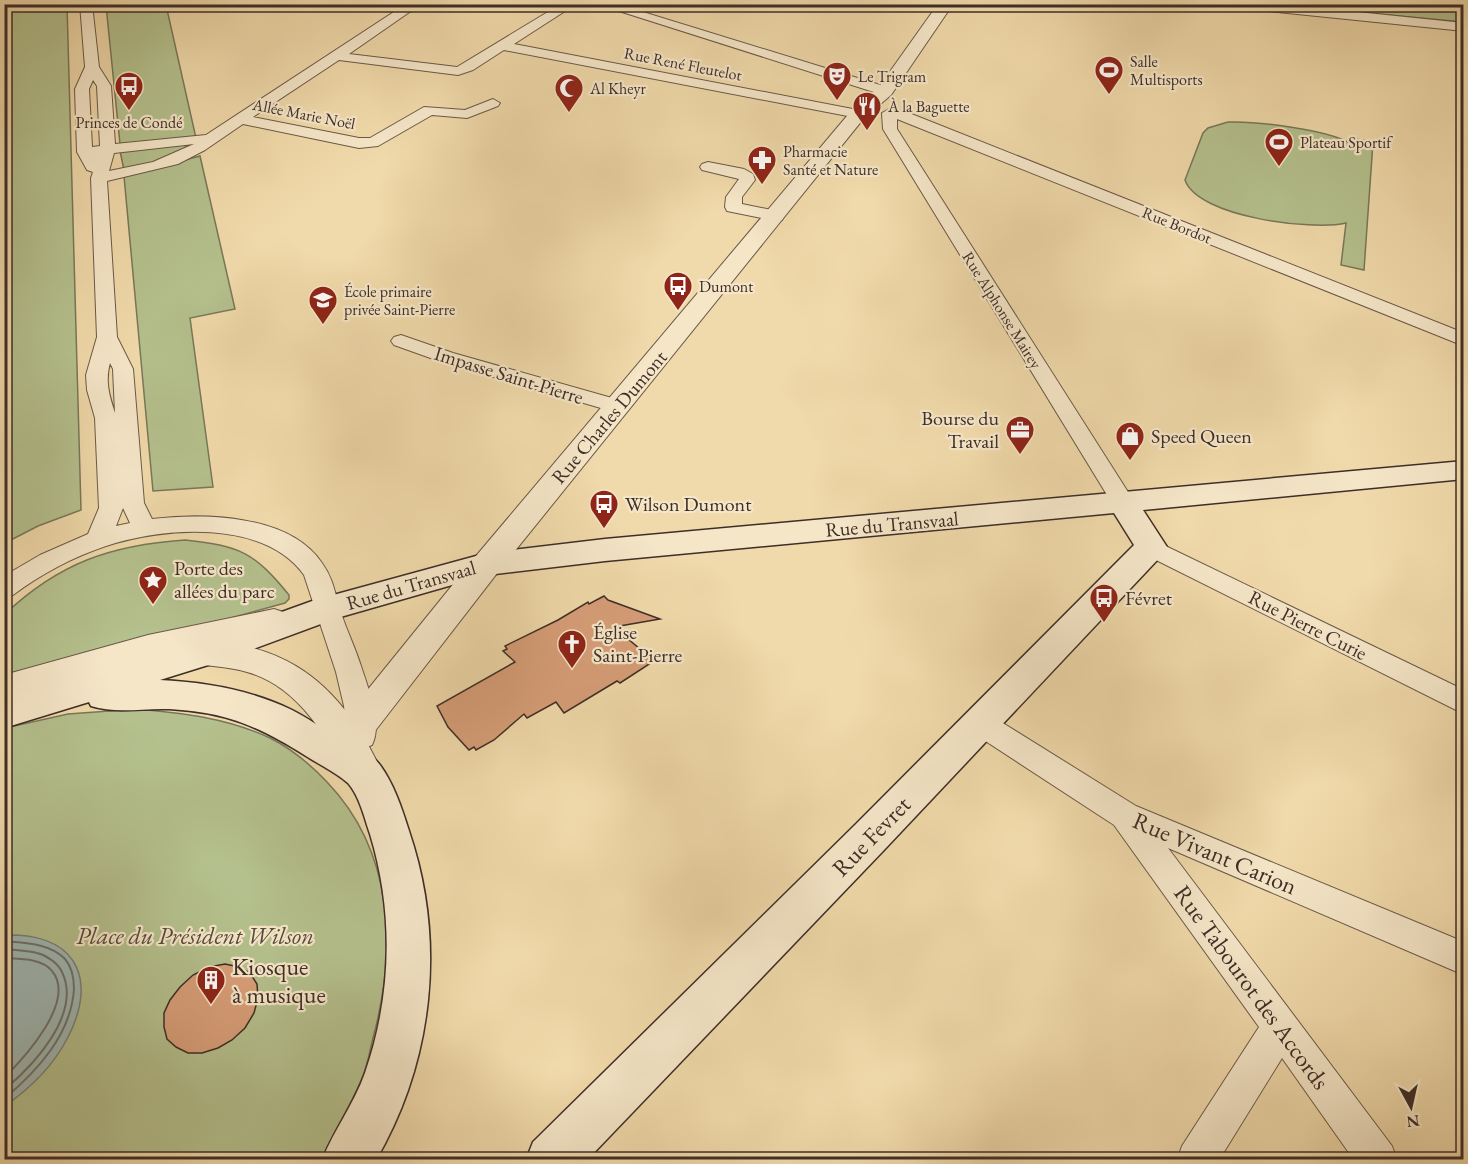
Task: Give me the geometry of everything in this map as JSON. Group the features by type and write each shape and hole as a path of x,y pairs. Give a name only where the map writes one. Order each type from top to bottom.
{"main road":[{"name":"Rue du Transvaal","path":"327,609 487,564 605,550 1464,470"},
{"path":"1123,503 1151,547"},
{"name":"Rue Fevret","path":"551,1160 1151,547"},
{"path":"8,704 209,652 327,609"},
{"path":"8,704 129,694 202,698 222,702 275,720 364,773 394,843 405,880 411,934 409,987 393,1059 376,1110 347,1160"}],"street":[{"path":"86,4 92,67 104,86 108,149 99,178 107,337 96,375 106,418 111,508 98,539"},
{"path":"99,178 169,162 198,150 212,138 415,4"},
{"path":"336,56 451,71 468,68 570,4"},
{"path":"603,4 885,91 889,113 858,114"},
{"name":"Rue Charles Dumont","path":"362,722 487,564 858,114 885,91 946,4"},
{"path":"1239,4 1464,27"},
{"path":"1281,4 1318,12"},
{"name":"Rue René Fleutelot","path":"502,46 858,114"},
{"path":"92,67 82,89 85,152 99,178"},
{"name":"Allée Marie Noël","path":"241,119 359,143 373,143 429,110 467,114 493,103"},
{"name":"Rue Bordot","path":"889,113 904,116 1464,340"},
{"name":"Rue Alphonse Mairey","path":"889,113 890,129 1123,503"},
{"path":"85,152 212,138"},
{"path":"708,167 738,172 747,177 734,197 733,207 776,216"},
{"path":"107,337 123,369 132,503 145,529"},
{"name":"Impasse Saint-Pierre","path":"401,341 446,357 618,407"},
{"path":"4,589 32,570 98,539 145,529 219,525 267,535 302,556 317,575 327,609 339,636 362,722 364,773"},
{"name":"Rue Pierre Curie","path":"1151,547 1464,703"},
{"path":"8,704 148,648 327,609"},
{"path":"148,648 209,652 277,670 298,685 341,729 364,773"},
{"name":"Rue Vivant Carion","path":"980,723 1124,815 1464,959"},
{"name":"Rue Tabourot des Accords","path":"1124,815 1378,1160"},
{"path":"1196,1160 1281,1026"}],"green space":[{"path":"1431,4 1462,7 1463,22 1314,8 1314,5"},
{"path":"7,5 67,5 81,510 38,526 5,543 4,39"},
{"path":"106,5 166,5 196,138 120,144"},
{"name":"Plateau Sportif","path":"1228,122 1256,123 1314,131 1346,141 1355,147 1356,139 1373,142 1364,270 1341,265 1346,223 1308,225 1258,218 1233,212 1194,193 1185,180 1203,133 1208,128"},
{"path":"182,145 190,147 171,158 124,170 120,151"},
{"path":"200,156 235,309 190,318 213,487 153,491 124,176"},
{"path":"185,540 220,545 245,554 266,569 289,595 289,599 285,603 5,680 5,614 25,596 66,569 110,552 133,546"},
{"name":"Place du Président Wilson","path":"137,709 221,721 254,731 278,742 301,758 327,782 349,809 366,839 377,870 384,903 387,936 381,1004 360,1084 322,1159 5,1159 5,728 68,714"}],"water":[{"path":"5,936 38,938 55,945 68,955 77,968 81,983 80,1000 76,1019 67,1039 48,1068 5,1106"}],"building":[{"name":"Église Saint-Pierre","path":"604,596 608,600 660,619 614,627 654,661 620,683 617,681 564,713 556,702 527,718 524,714 494,740 476,750 474,747 469,750 448,727 437,706 515,662 503,651 507,649 505,646 558,620 588,602 589,604"},
{"name":"Kiosque à musique","path":"225,964 239,967 250,973 257,984 258,998 254,1013 245,1028 232,1040 218,1048 202,1053 188,1053 176,1047 167,1039 164,1027 164,1013 170,1000 193,975 209,967"}],"place":[{"name":"Salle Multisports","path":"1109,96"},
{"name":"Le Trigram","path":"837,102"},
{"name":"Princes de Condé","path":"129,112"},
{"name":"Al Kheyr","path":"569,114"},
{"name":"À la Baguette","path":"867,132"},
{"name":"Plateau Sportif","path":"1279,168"},
{"name":"Pharmacie Santé et Nature","path":"762,186"},
{"name":"Dumont","path":"678,312"},
{"name":"École primaire privée Saint-Pierre","path":"323,326"},
{"name":"Bourse du Travail","path":"1020,456"},
{"name":"Speed Queen","path":"1130,462"},
{"name":"Wilson Dumont","path":"604,530"},
{"name":"Porte des allées du parc","path":"153,606"},
{"name":"Févret","path":"1104,624"},
{"name":"Église Saint-Pierre","path":"572,670"},
{"name":"Kiosque à musique","path":"211,1006"}]}
